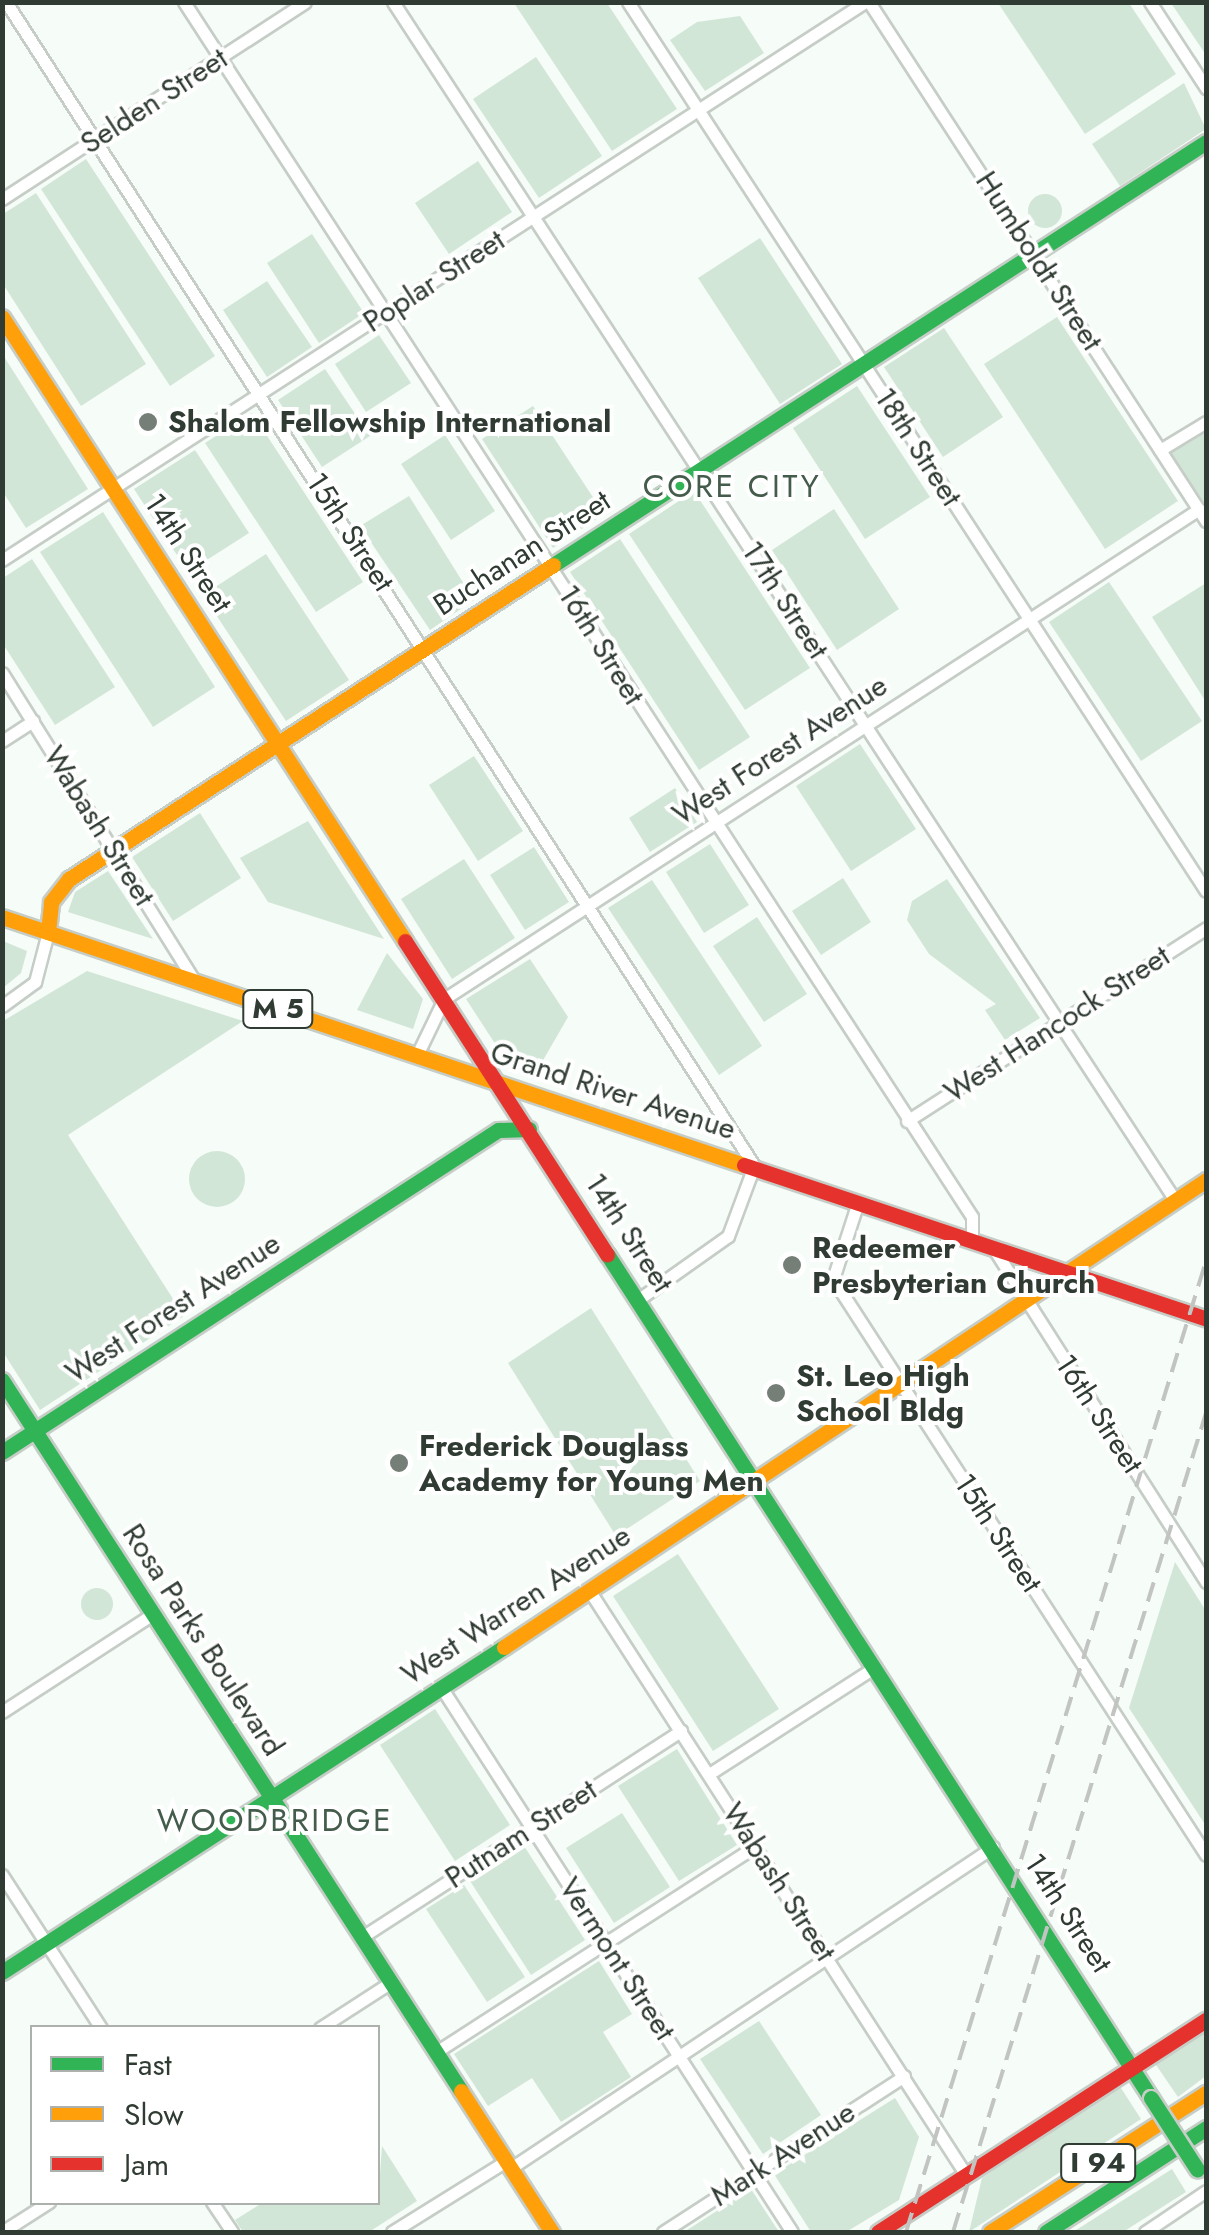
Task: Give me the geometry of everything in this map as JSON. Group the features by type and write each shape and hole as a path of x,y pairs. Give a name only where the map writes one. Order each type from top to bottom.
{"main road":[{"name":"Buchanan Street","path":"48,932 58,888 1206,142"},
{"name":"14th Street","path":"2,318 1202,2174"},
{"name":"Grand River Avenue","path":"2,917 1206,1318"},
{"name":"West Forest Avenue","path":"2,1452 498,1130 528,1129"},
{"name":"West Warren Avenue","path":"2,1972 904,1387 1206,1180"},
{"name":"Rosa Parks Boulevard","path":"2,1380 552,2232"},
{"path":"882,2231 1206,2020"},
{"name":"I 94","path":"990,2232 1206,2094"},
{"name":"I 94","path":"1046,2232 1206,2128"}],"street":[{"name":"15th Street","path":"6,2 592,904 754,1166"},
{"name":"16th Street","path":"184,2 972,1217 972,1239"},
{"name":"Selden Street","path":"2,198 305,2"},
{"name":"17th Street","path":"393,2 1175,1200"},
{"name":"18th Street","path":"628,2 1206,891"},
{"name":"Poplar Street","path":"2,560 867,2"},
{"name":"Humboldt Street","path":"867,2 1036,254 1202,515"},
{"path":"1150,2 1206,88"},
{"path":"1160,450 1206,422"},
{"name":"West Forest Avenue","path":"444,999 1030,619 1202,515"},
{"name":"Wabash Street","path":"2,673 193,980"},
{"path":"2,741 33,721"},
{"name":"West Hancock Street","path":"907,1121 1206,928"},
{"path":"2,1006 35,982 48,932"},
{"path":"417,1055 444,999"},
{"path":"638,1298 728,1236 754,1166"},
{"name":"15th Street","path":"858,1202 833,1279 1206,1854"},
{"name":"16th Street","path":"992,1246 1206,1582"},
{"name":"Wabash Street","path":"589,1590 966,2175"},
{"path":"2,1712 153,1614"},
{"path":"709,1774 876,1666"},
{"name":"Vermont Street","path":"441,1687 792,2232"},
{"name":"Putnam Street","path":"362,1937 681,1731"},
{"path":"436,2052 756,1846"},
{"path":"392,2232 680,2058 819,1968 825,1954 993,1847"},
{"path":"2,1875 98,2025"},
{"path":"325,2025 391,1982"},
{"name":"Mark Avenue","path":"664,2232 904,2076"},
{"path":"1144,2232 1206,2191"},
{"path":"7,2227 44,2205"},
{"path":"214,2205 232,2232"}],"green space":[{"path":"514,3 607,3 677,109 612,151"},
{"path":"998,3 1129,3 1176,74 1085,134"},
{"path":"1171,3 1206,3 1206,55"},
{"path":"740,16 764,53 705,91 670,40 697,22"},
{"path":"536,57 602,156 539,198 473,99"},
{"path":"1184,83 1206,129 1120,186 1092,144"},
{"path":"86,159 215,356 170,386 41,189"},
{"path":"478,161 512,212 449,254 415,203"},
{"path":"36,193 146,364 81,406 3,284 3,214"},
{"path":"1045,194 1057,199 1062,211 1057,223 1045,228 1033,223 1028,211 1033,199"},
{"path":"312,234 364,313 319,343 267,263"},
{"path":"760,238 842,364 780,404 698,278"},
{"path":"267,281 312,347 267,377 223,310"},
{"path":"1057,317 1178,501 1105,549 984,364"},
{"path":"944,328 1003,417 943,457 884,367"},
{"path":"379,335 411,383 366,412 335,364"},
{"path":"3,355 88,489 26,528 3,492"},
{"path":"325,369 370,436 322,467 278,400"},
{"path":"857,386 930,497 865,539 793,428"},
{"path":"533,406 604,514 553,548 482,439"},
{"path":"252,413 363,582 316,612 205,443"},
{"path":"1206,428 1206,516 1167,453"},
{"path":"445,435 495,511 451,540 401,464"},
{"path":"195,450 249,533 188,572 134,489"},
{"path":"694,491 810,668 745,710 629,534"},
{"path":"409,496 474,600 430,630 360,526"},
{"path":"834,509 899,609 837,650 772,550"},
{"path":"103,512 215,687 153,727 40,552"},
{"path":"620,539 750,737 699,770 570,572"},
{"path":"266,554 349,680 286,721 203,595"},
{"path":"32,559 115,687 55,725 3,644 3,578"},
{"path":"1109,582 1202,721 1141,761 1049,622"},
{"path":"1206,583 1206,702 1152,617"},
{"path":"860,744 916,829 851,871 796,786"},
{"path":"474,756 523,831 478,861 429,785"},
{"path":"675,788 697,822 650,852 629,818"},
{"path":"200,813 241,878 173,921 132,857"},
{"path":"308,821 384,939 268,902 240,858"},
{"path":"710,844 749,905 704,933 666,872"},
{"path":"534,847 569,902 525,930 490,875"},
{"path":"464,859 515,938 452,979 401,899"},
{"path":"108,871 153,939 68,912 75,892"},
{"path":"843,878 871,922 821,955 792,911"},
{"path":"947,879 1040,1018 1005,1040 985,1010 996,1004 929,954 907,920 912,901"},
{"path":"652,880 762,1046 719,1075 608,908"},
{"path":"757,917 807,994 764,1022 713,946"},
{"path":"3,941 27,951 21,973 3,988"},
{"path":"387,953 423,999 413,1029 357,1010"},
{"path":"530,959 568,1017 538,1069 505,1059 466,999"},
{"path":"87,971 243,1021 68,1135 184,1316 40,1410 3,1352 3,1021"},
{"path":"217,1151 237,1159 245,1179 237,1199 217,1207 197,1199 189,1179 197,1159"},
{"path":"591,1308 700,1481 616,1536 508,1363"},
{"path":"678,1554 779,1709 713,1751 613,1596"},
{"path":"1175,1562 1206,1611 1206,1826 1129,1708"},
{"path":"97,1588 109,1592 113,1604 109,1616 97,1620 85,1616 81,1604 85,1592"},
{"path":"435,1709 510,1825 455,1861 380,1745"},
{"path":"677,1749 737,1845 679,1881 618,1786"},
{"path":"622,1813 670,1887 614,1923 566,1848"},
{"path":"524,1846 585,1940 531,1975 470,1881"},
{"path":"464,1885 525,1977 487,2002 426,1909"},
{"path":"599,1961 632,2014 603,2032 631,2077 561,2122 532,2078 488,2106 454,2054"},
{"path":"759,2021 821,2115 763,2154 700,2059"},
{"path":"1206,2028 1206,2076 1178,2097 1154,2062"},
{"path":"1119,2085 1141,2119 969,2232 982,2178"},
{"path":"895,2098 919,2137 899,2200 846,2232 811,2232 774,2174"},
{"path":"382,2146 417,2201 369,2232 243,2232 235,2220 259,2205 380,2205"},
{"path":"1172,2169 1186,2192 1123,2232 1073,2232"},
{"path":"751,2189 779,2232 684,2232"}],"railway":[{"path":"906,2232 1206,1261"},
{"path":"953,2232 1206,1413"}],"traffic: fast":[{"path":"553,565 1206,142"},
{"path":"2,1452 498,1130 529,1129"},
{"path":"607,1254 1151,2098"},
{"path":"2,1380 461,2091"},
{"path":"2,1972 504,1647"},
{"path":"1151,2098 1197,2169"},
{"path":"1046,2232 1206,2128"}],"traffic: slow":[{"path":"2,317 405,941"},
{"path":"48,932 51,902 69,879 553,565"},
{"path":"2,917 744,1165"},
{"path":"504,1647 1206,1180"},
{"path":"461,2091 552,2232"},
{"path":"990,2232 1206,2093"}],"traffic: jam":[{"path":"405,941 607,1254"},
{"path":"744,1165 1206,1319"},
{"path":"878,2232 1206,2020"}],"place":[{"name":"Shalom Fellowship International","path":"148,422"},
{"name":"Redeemer Presbyterian Church","path":"792,1265"},
{"name":"St. Leo High School Bldg","path":"776,1393"},
{"name":"Frederick Douglass Academy for Young Men","path":"399,1463"}],"district":[{"name":"CORE CITY","path":"732,486"},
{"name":"WOODBRIDGE","path":"275,1820"}]}
